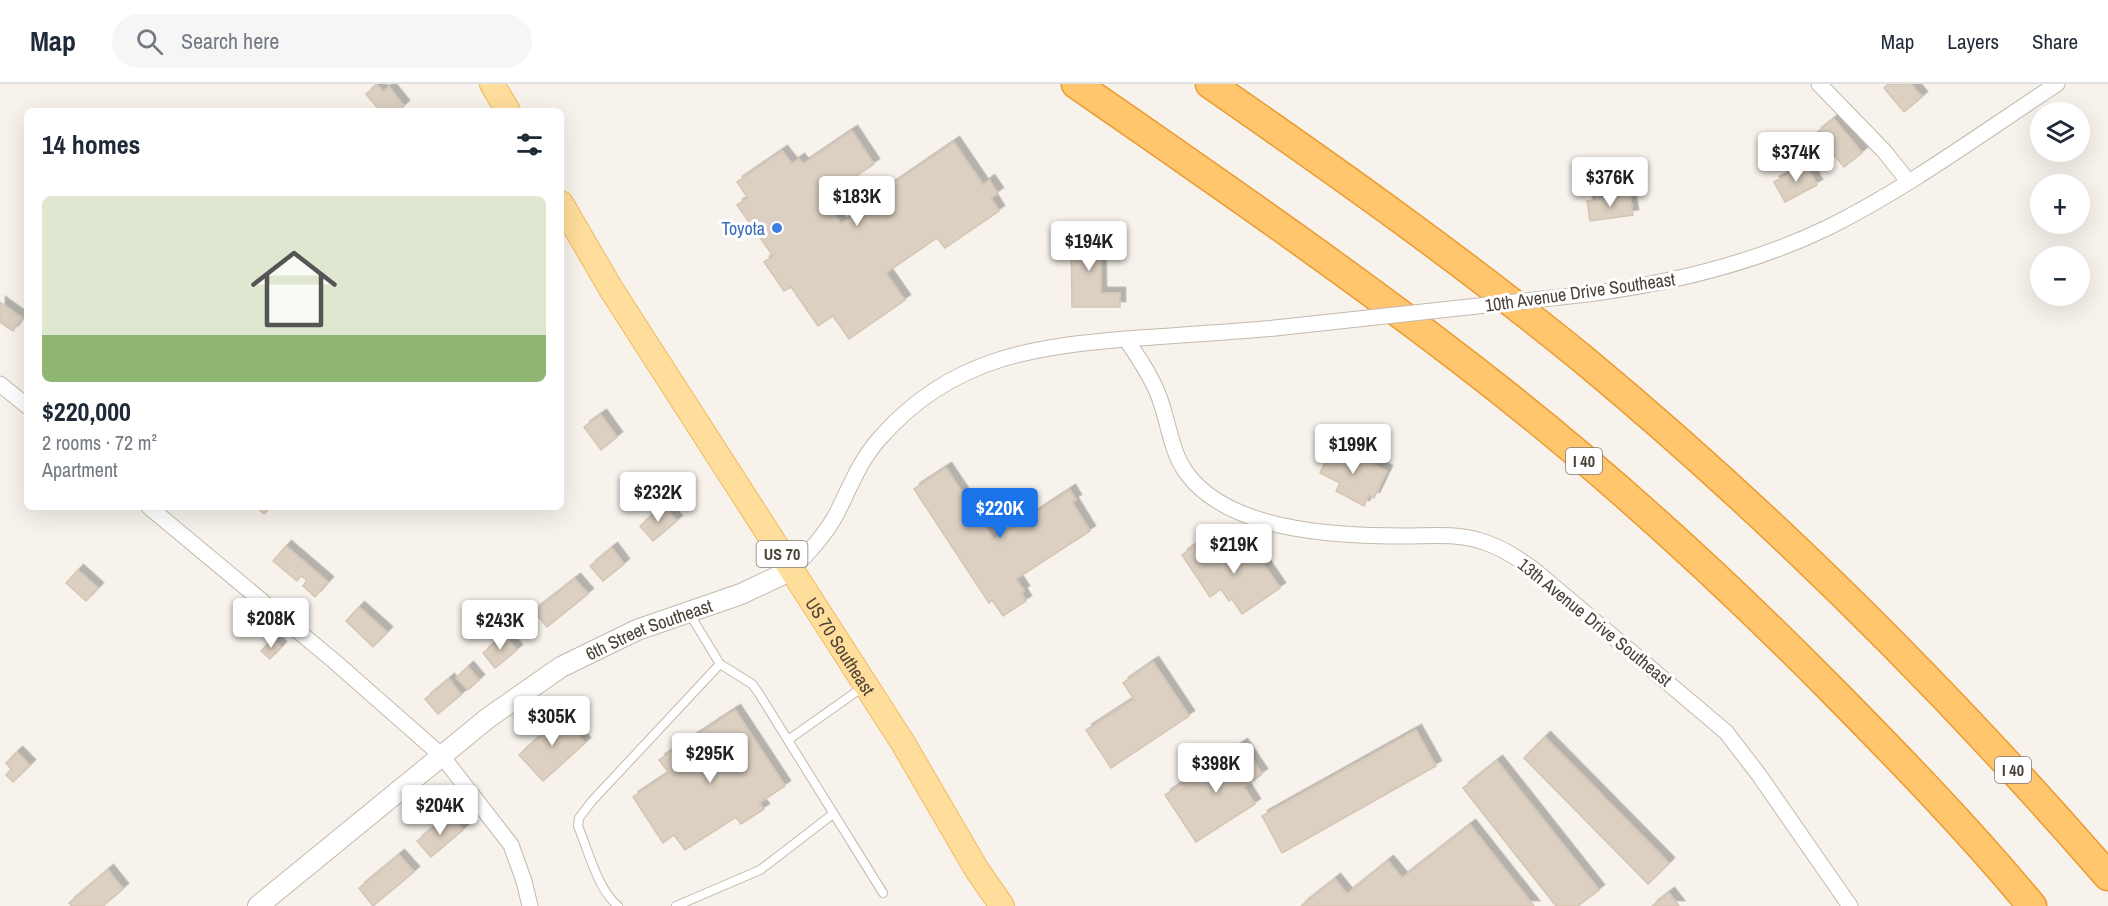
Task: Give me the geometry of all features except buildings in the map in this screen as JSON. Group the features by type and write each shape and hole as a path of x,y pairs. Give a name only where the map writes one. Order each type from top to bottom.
{"highway":[{"name":"I 40","path":"1076,84 1277,225 1479,374 1568,447 1643,512 1796,654 1953,817 2032,906"},
{"name":"I 40","path":"1210,84 1472,272 1582,359 1689,450 1856,606 1994,749 2108,876"},
{"path":"1915,666 2021,760 2108,852"}],"main road":[{"path":"492,84 506,108"},
{"name":"US 70 Southeast","path":"564,209 611,289 865,685 1002,906"}],"street":[{"path":"1819,84 1884,151 1908,181"},
{"name":"10th Avenue Drive Southeast","path":"792,570 825,532 862,463 878,441 902,415 926,395 970,370 1009,356 1060,345 1275,328 1638,288 1688,278 1760,256 1830,226 1908,181 2057,84"},
{"name":"13th Avenue Drive Southeast","path":"1126,339 1158,393 1180,464 1197,485 1213,498 1259,520 1296,528 1377,536 1455,536 1480,540 1515,556 1726,732 1759,775 1850,906"},
{"path":"0,384 24,404"},
{"path":"153,510 334,661 442,756 511,845 530,906"},
{"name":"6th Street Southeast","path":"258,906 442,756 561,666 608,643 741,594 792,570"}],"lane":[{"path":"688,612 720,664 752,684 758,692 883,893"},
{"path":"618,906 608,898 578,826 579,818 592,801 720,664"},
{"path":"788,740 865,685"},
{"path":"676,906 760,870 833,814"}],"place":[{"name":"Toyota","path":"777,228"}]}
